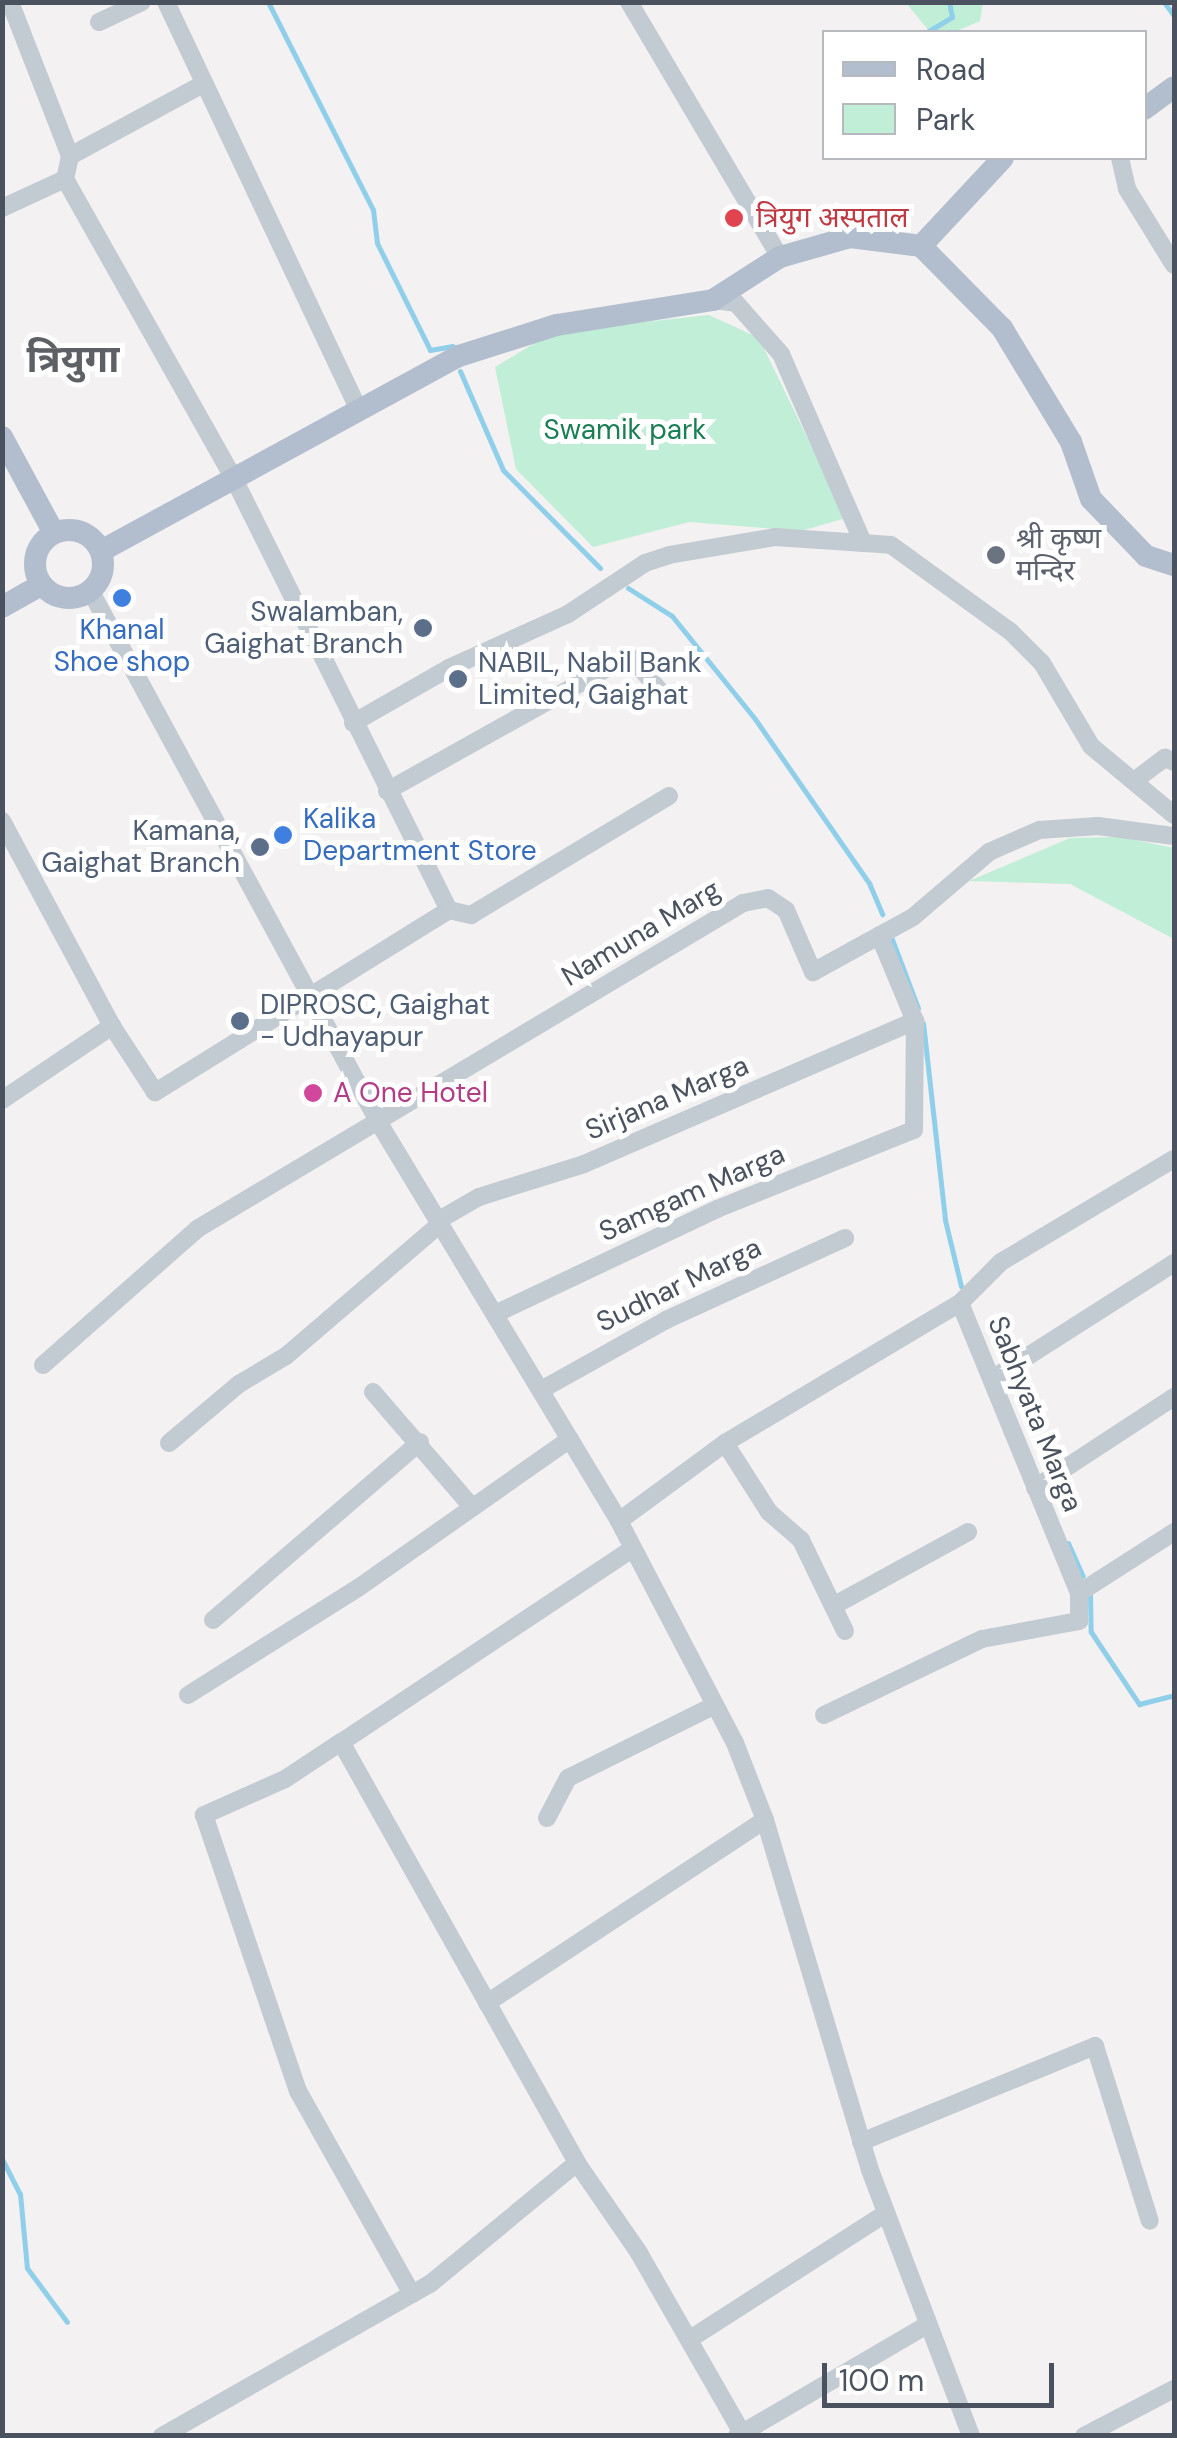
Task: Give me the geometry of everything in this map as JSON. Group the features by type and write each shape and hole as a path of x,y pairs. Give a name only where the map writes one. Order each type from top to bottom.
{"main road":[{"path":"1147,107 1174,88"},
{"path":"921,246 1001,160"},
{"path":"100,551 459,356 558,325 713,300 780,258 850,237 921,246 1002,328 1054,411 1091,499 1146,556 1174,565"},
{"path":"2,437 54,533"},
{"path":"41,585 70,598 90,590 100,576 100,551 86,534 54,533"},
{"path":"41,585 35,556 54,533"},
{"path":"2,607 41,585"}],"street":[{"path":"10,2 70,156 65,180 235,480 449,910"},
{"path":"99,22 142,2"},
{"path":"629,2 780,258"},
{"path":"172,5 203,84 359,410"},
{"path":"70,156 203,84"},
{"path":"1120,160 1127,189 1174,264"},
{"path":"2,208 65,180"},
{"path":"713,300 736,303 781,354 862,543"},
{"path":"353,723 449,668 568,614 645,563 775,537 891,545 1010,631 1042,663 1076,728 1174,815"},
{"path":"90,590 378,1123 619,1520 715,1704 764,1820 861,2142 926,2325 971,2436"},
{"path":"388,791 623,659 633,659 664,696"},
{"path":"1134,780 1165,758 1174,762"},
{"path":"2,820 112,1026 156,1092 449,910 471,915 669,796"},
{"name":"Namuna Marg","path":"378,1123 743,903 768,898 786,910 813,972 913,918 989,852 1039,830 1098,826 1174,836"},
{"path":"879,935 915,1021"},
{"name":"Samgam Marga","path":"495,1314 717,1209 914,1130 915,1021"},
{"name":"Sirjana Marga","path":"169,1443 240,1384 286,1356 440,1221 479,1197 584,1164 915,1021"},
{"path":"2,1100 112,1026"},
{"path":"44,1366 197,1228 378,1123"},
{"path":"960,1304 1016,1252 1174,1158"},
{"name":"Sudhar Marga","path":"541,1390 666,1320 844,1238"},
{"path":"992,1379 1174,1263"},
{"name":"Sabhyata Marga","path":"619,1520 724,1442 960,1304 1080,1593"},
{"path":"372,1392 420,1442 471,1506"},
{"path":"1035,1488 1174,1397"},
{"path":"188,1695 358,1588 570,1438"},
{"path":"213,1620 420,1442"},
{"path":"724,1442 769,1512 801,1540 845,1631"},
{"path":"834,1606 968,1532"},
{"path":"824,1715 982,1639 1080,1621 1080,1593 1174,1532"},
{"path":"412,2294 298,2090 204,1815 285,1779 632,1549"},
{"path":"546,1818 568,1778 715,1704"},
{"path":"340,1742 577,2164 690,2339 741,2435 926,2325"},
{"path":"486,2003 764,1820"},
{"path":"861,2142 1095,2046 1150,2220"},
{"path":"162,2436 412,2294 577,2164"},
{"path":"690,2339 886,2213"},
{"path":"1084,2436 1174,2389"}],"green space":[{"path":"906,3 983,3 980,21 959,30 928,30"},
{"name":"Swamik park","path":"709,315 759,338 846,518 801,531 689,522 593,547 516,469 495,367 553,332"},
{"path":"1120,837 1174,848 1174,939 1070,884 969,881 1070,838"}],"waterway":[{"path":"268,2 373,210 377,243 430,350 453,346"},
{"path":"930,30 952,17 949,2"},
{"path":"1164,2 1174,16"},
{"path":"460,371 503,470 600,568"},
{"path":"628,588 672,616 755,719 869,883 882,914"},
{"path":"890,934 918,1008"},
{"path":"923,1023 945,1220 961,1286"},
{"path":"1068,1543 1083,1576"},
{"path":"1090,1593 1091,1632 1139,1704 1174,1695"},
{"path":"2,2159 20,2194 27,2268 67,2322"}],"place":[{"name":"त्रियुग अस्पताल","path":"734,218"},
{"name":"श्री कृष्ण मन्दिर","path":"996,555"},
{"name":"Khanal Shoe shop","path":"122,598"},
{"name":"Swalamban, Gaighat Branch","path":"423,628"},
{"name":"NABIL, Nabil Bank Limited, Gaighat","path":"458,679"},
{"name":"Kalika Department Store","path":"283,835"},
{"name":"Kamana, Gaighat Branch","path":"260,847"},
{"name":"DIPROSC, Gaighat - Udhayapur","path":"240,1021"},
{"name":"A One Hotel","path":"313,1093"}],"district":[{"name":"त्रियुगा","path":"73,360"}]}
